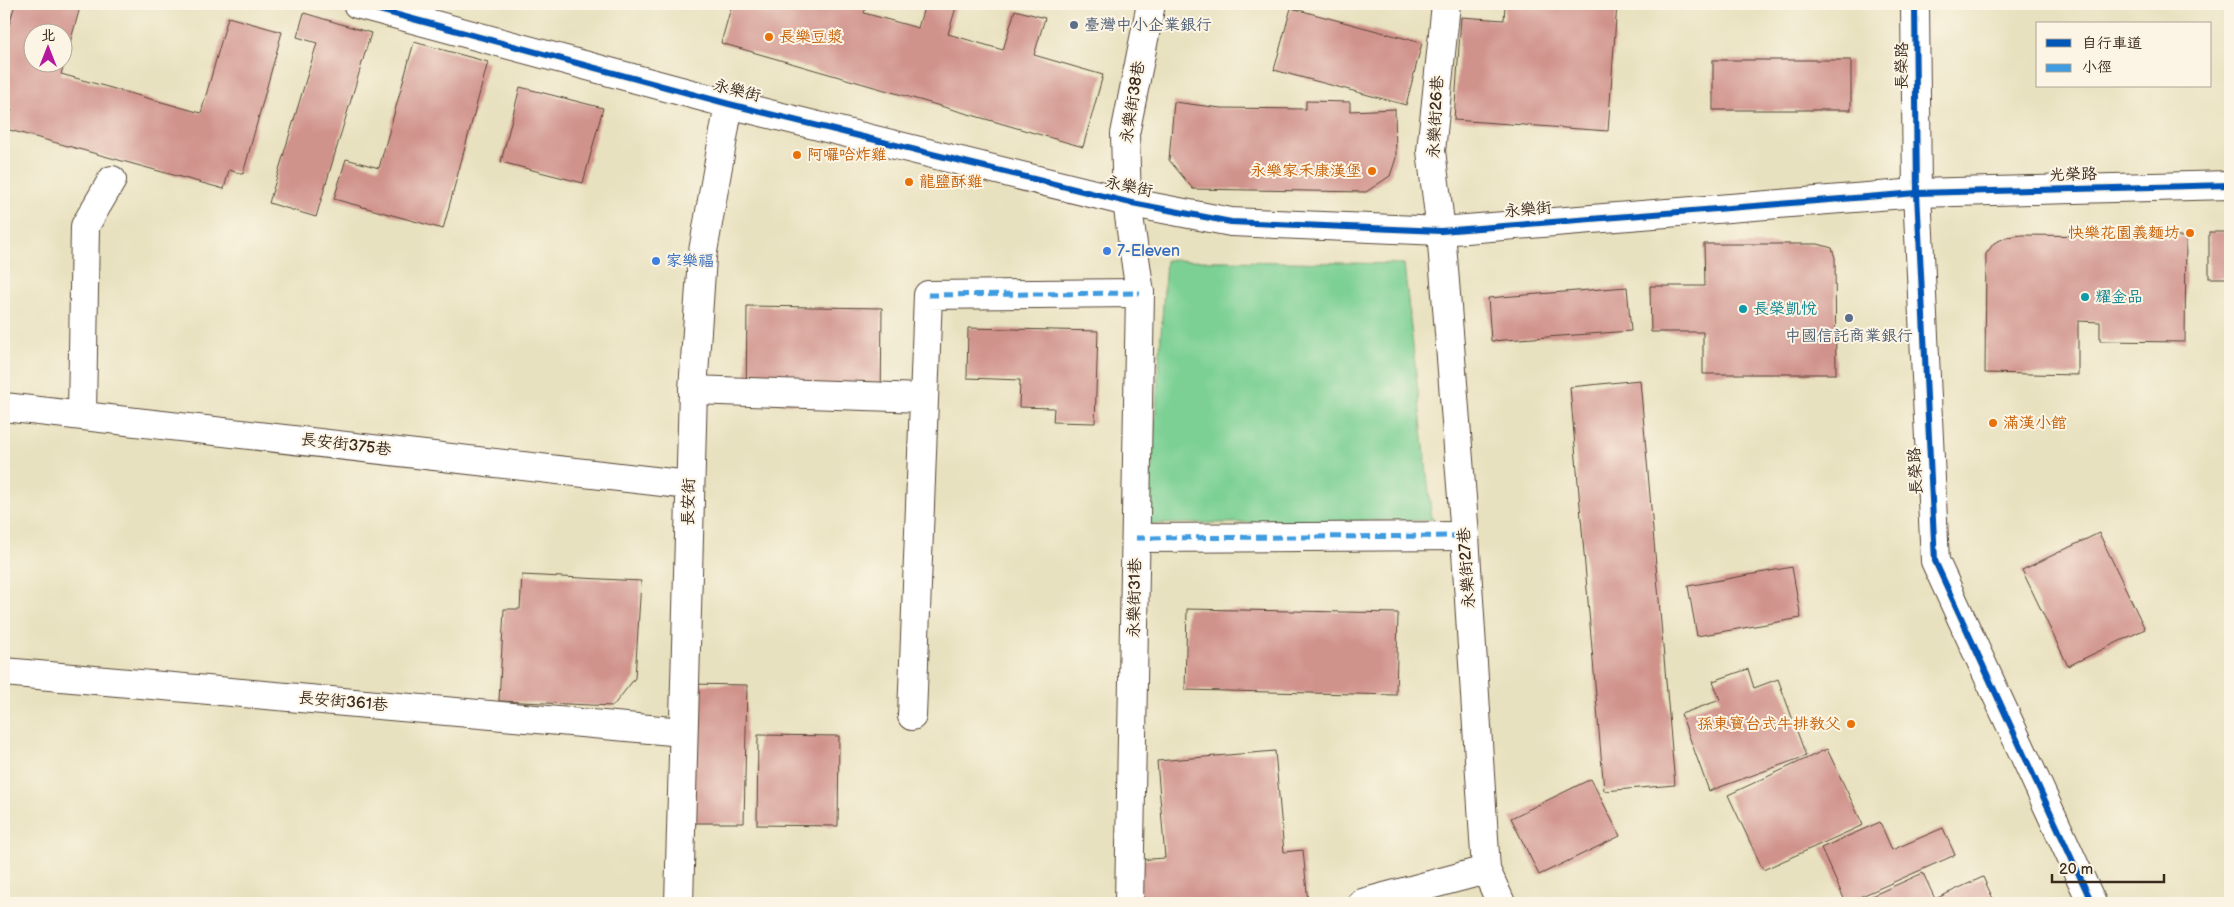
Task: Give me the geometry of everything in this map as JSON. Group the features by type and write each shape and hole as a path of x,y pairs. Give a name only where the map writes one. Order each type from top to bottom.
{"street":[{"name":"永樂街","path":"357,4 729,104 1127,202 1231,222 1441,231 1917,193"},
{"name":"永樂街38巷","path":"1127,202 1125,134 1151,4"},
{"name":"永樂街26巷","path":"1441,231 1431,151 1446,4"},
{"name":"長榮路","path":"1915,4 1917,193 1934,560 2092,903"},
{"name":"長安街","path":"679,903 693,390 702,257 729,104"},
{"path":"82,415 85,226 112,180"},
{"name":"光榮路","path":"1917,193 2230,185"},
{"name":"永樂街31巷","path":"1127,202 1140,293 1129,903"},
{"name":"永樂街27巷","path":"1441,231 1465,536 1486,870 1501,903"},
{"path":"912,716 928,294 1140,293"},
{"path":"693,390 923,398"},
{"name":"長安街375巷","path":"4,407 689,485"},
{"path":"1136,538 1465,536"},
{"name":"長安街361巷","path":"4,672 683,732"},
{"path":"1362,903 1486,870"}],"green space":[{"path":"1166,260 1404,264 1432,520 1148,524"}],"building":[{"path":"15,4 81,4 72,36 72,22 22,22 22,72 62,72 61,74 201,113 228,17 282,32 243,174 229,170 224,189 6,129 12,109 4,106 4,42"},
{"path":"732,4 867,4 864,13 918,28 925,4 957,4 948,34 1003,50 1015,10 1045,18 1034,55 1103,75 1083,147 721,43"},
{"path":"1505,4 1617,4 1608,131 1454,120 1461,17 1504,20"},
{"path":"1291,8 1422,43 1406,105 1274,70"},
{"path":"304,13 371,33 316,217 269,203 317,43 297,37"},
{"path":"414,42 488,62 443,229 334,199 346,159 379,168"},
{"path":"1713,60 1851,60 1851,110 1713,110"},
{"path":"520,87 603,108 583,183 501,162"},
{"path":"1306,101 1350,102 1350,111 1395,109 1396,158 1390,176 1366,192 1193,189 1169,160 1174,102 1221,108 1306,109"},
{"path":"2209,232 2230,232 2230,278 2209,278"},
{"name":"耀金品","path":"2022,235 2186,237 2185,342 2100,341 2100,322 2078,321 2078,375 1985,373 1986,254 1994,243 2007,237"},
{"name":"長榮凱悅","path":"1704,244 1818,244 1832,248 1835,258 1836,374 1703,374 1703,332 1651,332 1650,286 1705,286"},
{"path":"1627,287 1631,331 1491,341 1488,298"},
{"path":"747,306 882,308 881,405 746,403"},
{"path":"968,328 1098,331 1095,423 1053,422 1054,408 1019,407 1020,380 967,378"},
{"path":"1640,380 1675,785 1604,791 1570,387"},
{"path":"2099,533 2145,629 2068,666 2022,570"},
{"path":"1792,567 1801,618 1697,636 1688,586"},
{"path":"522,575 641,581 635,678 613,706 499,701 504,609 520,609"},
{"path":"1187,609 1398,613 1396,695 1185,690"},
{"path":"1748,669 1754,688 1778,679 1806,756 1709,791 1681,714 1720,700 1713,681"},
{"path":"687,684 747,685 744,823 685,823"},
{"path":"758,735 839,736 838,826 757,825"},
{"path":"1827,749 1863,825 1763,870 1728,795"},
{"path":"1275,751 1284,852 1303,850 1308,903 1141,903 1137,860 1165,858 1157,761"},
{"path":"1591,779 1620,836 1539,875 1511,818"},
{"path":"1880,822 1892,850 1943,828 1955,855 1846,903 1821,848"},
{"path":"1923,873 1935,899 1983,877 1995,903 1870,903 1867,898"}],"marked path":[{"path":"928,295 1140,293"},
{"path":"1136,538 1465,536"}],"cycle path":[{"path":"357,4 729,104 1127,202 1231,222 1441,231 1917,193 2230,185"},
{"path":"1915,4 1917,193 1935,561 2092,903"}],"place":[{"name":"臺灣中小企業銀行","path":"1074,25"},
{"name":"長樂豆漿","path":"769,37"},
{"name":"阿囉哈炸雞","path":"797,155"},
{"name":"永樂家禾康漢堡","path":"1372,171"},
{"name":"龍鹽酥雞","path":"909,182"},
{"name":"快樂花園義麵坊","path":"2190,233"},
{"name":"7-Eleven","path":"1107,251"},
{"name":"家樂福","path":"656,261"},
{"name":"耀金品","path":"2085,297"},
{"name":"長榮凱悅","path":"1743,309"},
{"name":"中國信託商業銀行","path":"1849,318"},
{"name":"滿漢小館","path":"1993,423"},
{"name":"孫東寶台式牛排教父","path":"1851,724"}]}
